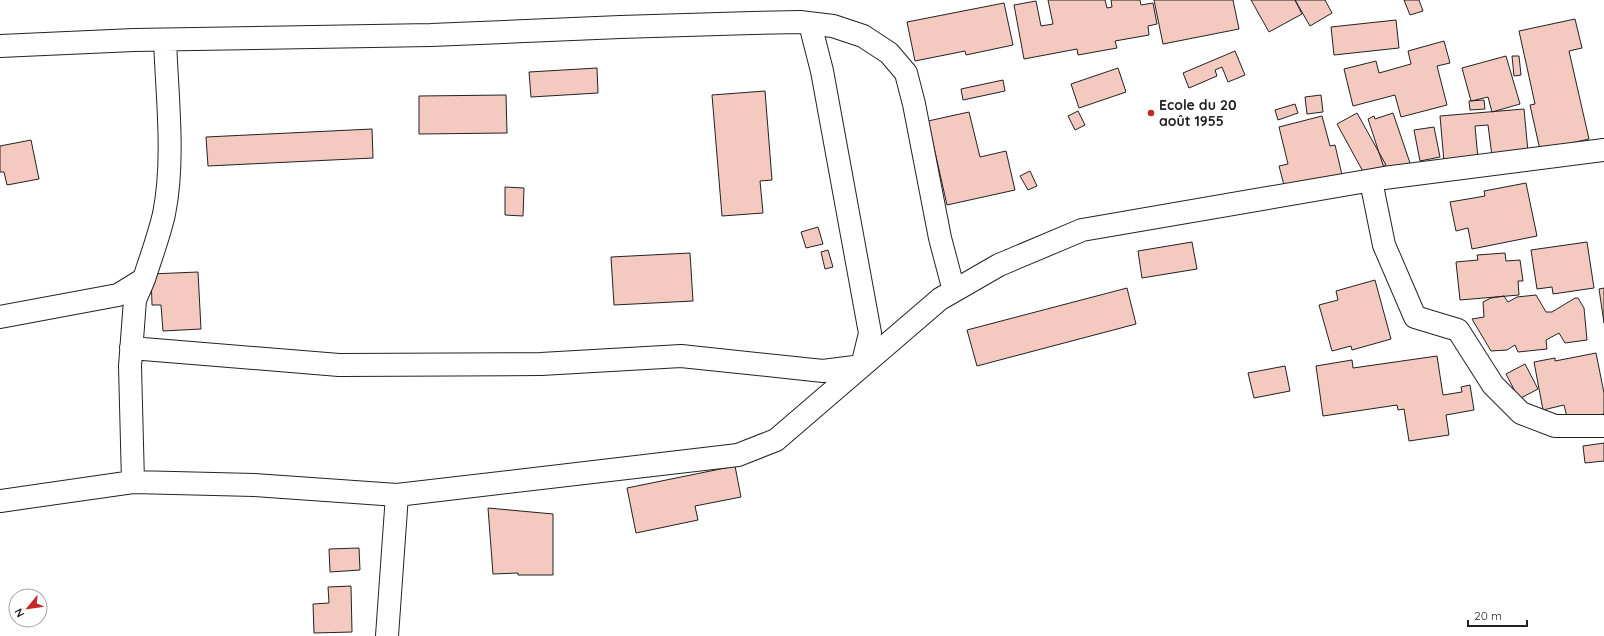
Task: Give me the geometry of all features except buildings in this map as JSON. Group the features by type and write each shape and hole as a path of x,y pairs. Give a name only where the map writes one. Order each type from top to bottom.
{"street":[{"path":"0,46 165,40 431,35 620,27 800,22 833,26 863,36 890,53 906,73 914,104 940,238 954,291"},
{"path":"810,24 822,70 870,333 862,366"},
{"path":"133,482 130,366 135,300 144,279 164,214 169,170 169,124 165,40"},
{"path":"0,501 133,482 254,485 397,495 738,455 776,440 940,299 999,265 1082,230 1371,181 1604,150"},
{"path":"1371,181 1384,245 1415,317 1458,330 1493,385 1521,413 1555,426 1604,426"},
{"path":"0,317 118,296 144,279"},
{"path":"131,348 339,365 541,364 681,356 823,371 862,366"},
{"path":"387,636 397,495"}],"place":[{"name":"Ecole du 20 août 1955","path":"1151,113"}]}
